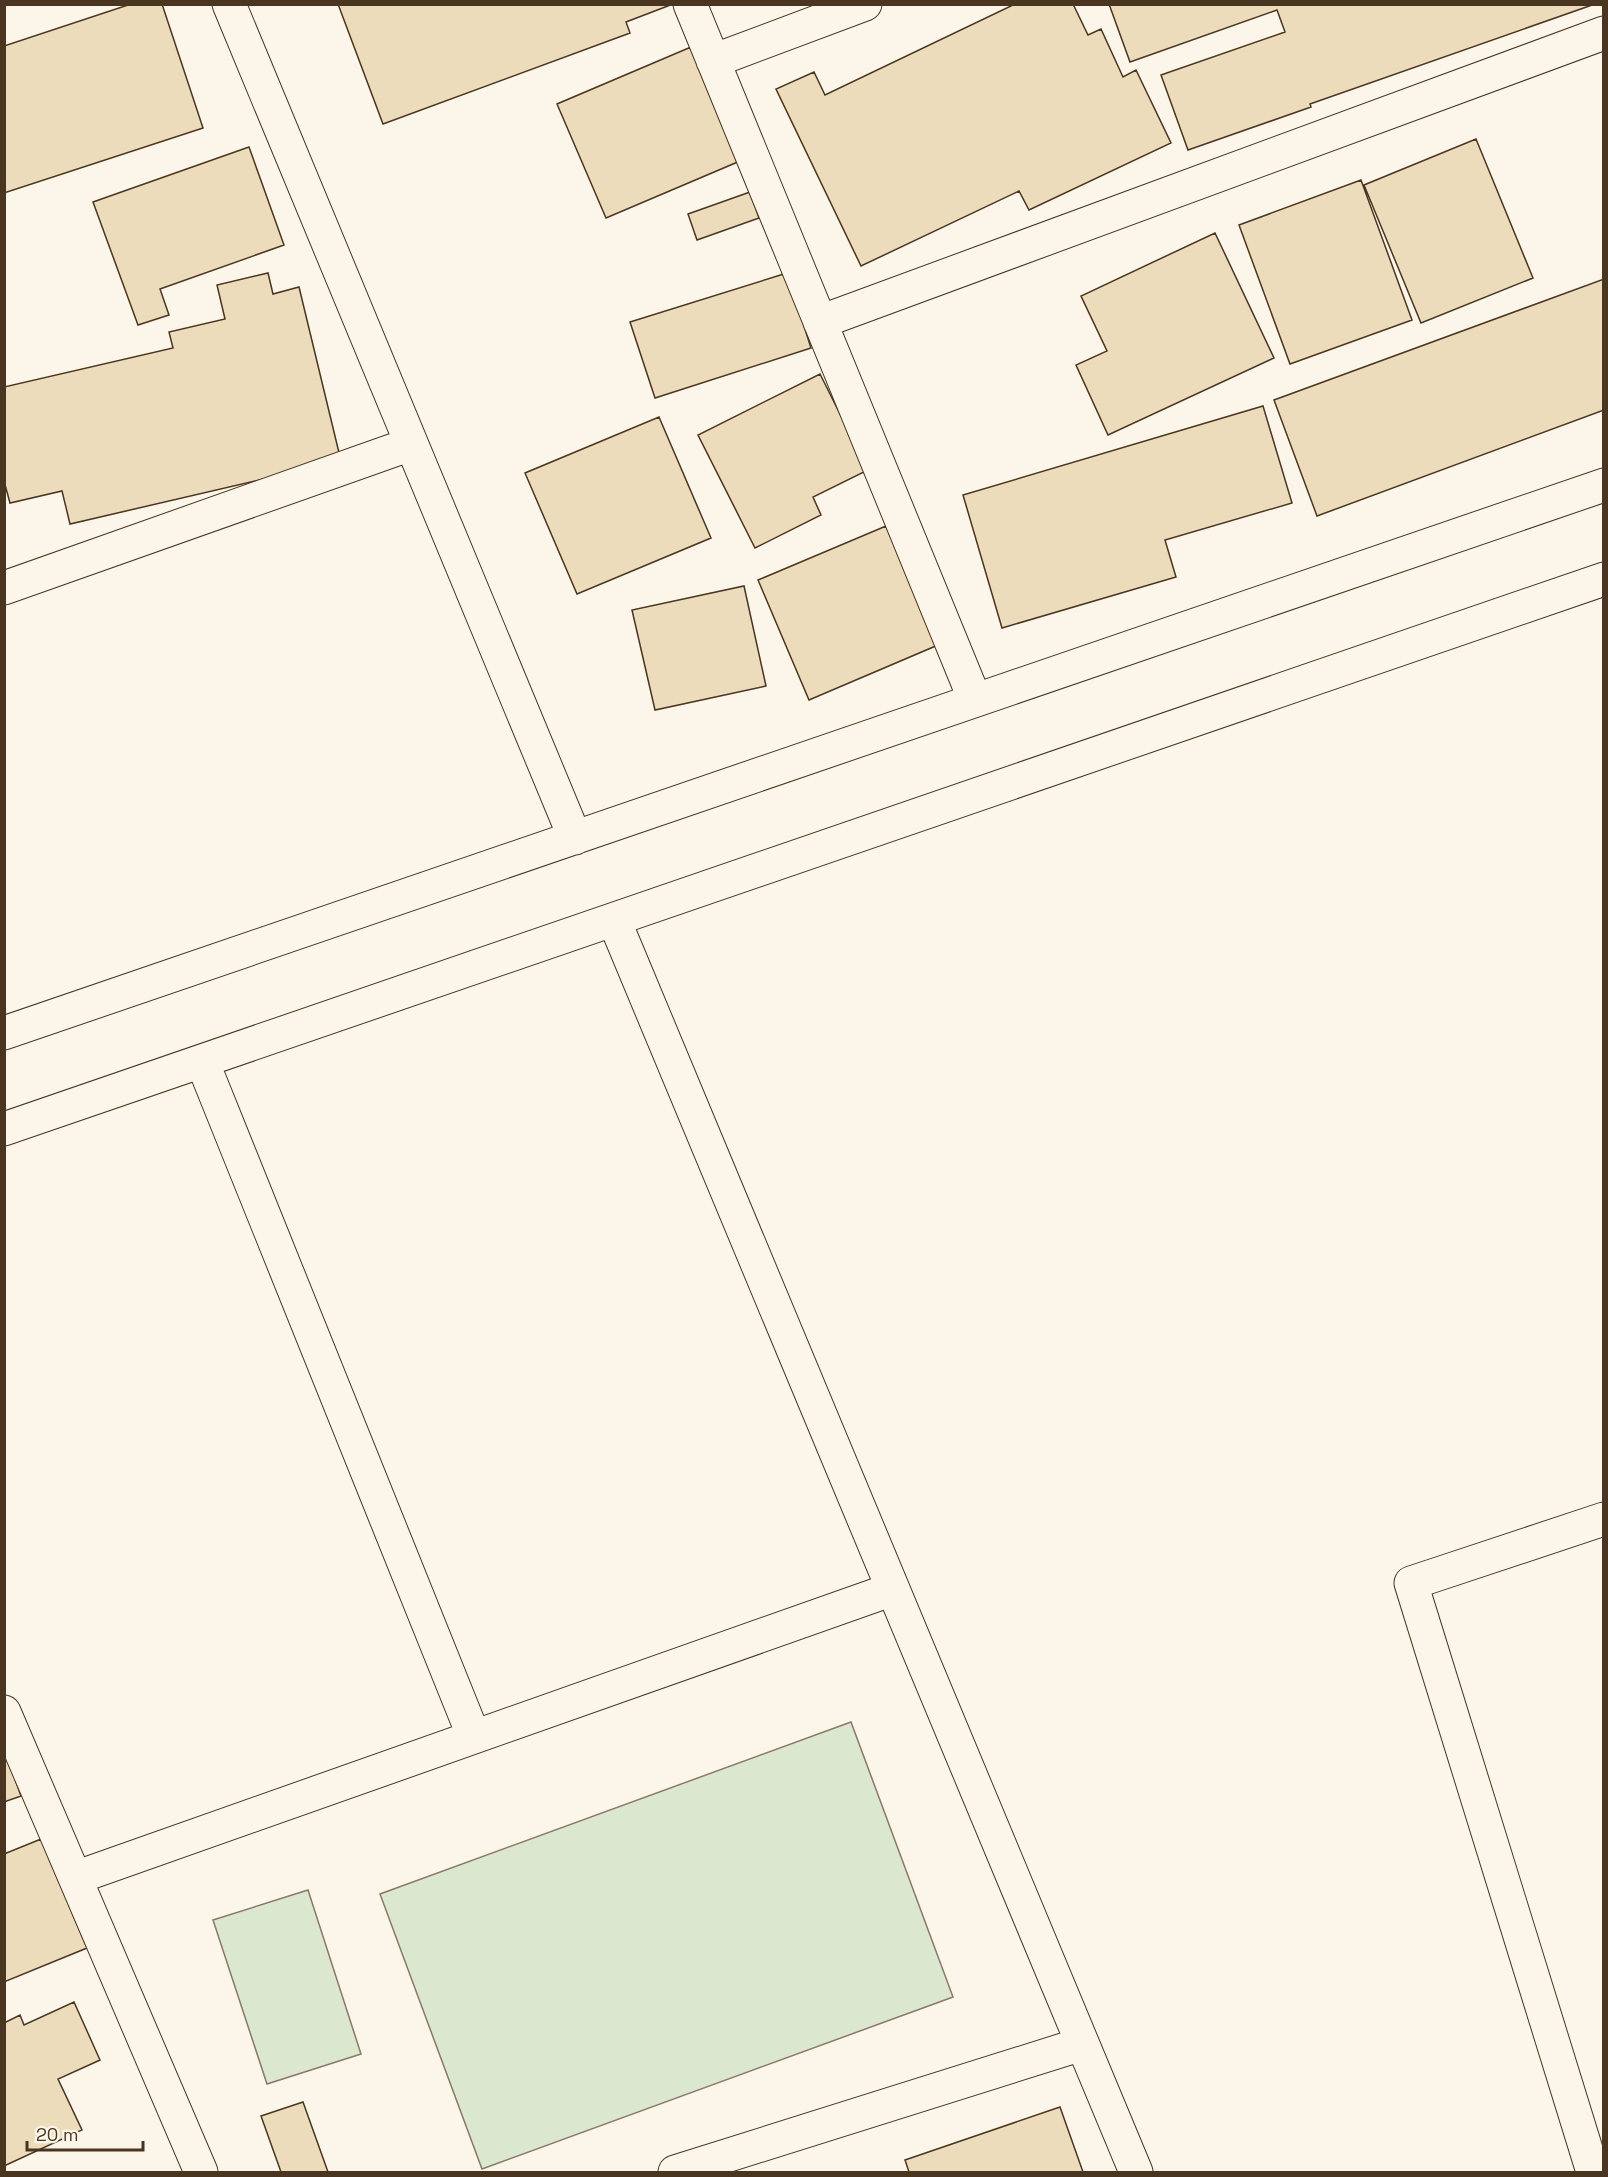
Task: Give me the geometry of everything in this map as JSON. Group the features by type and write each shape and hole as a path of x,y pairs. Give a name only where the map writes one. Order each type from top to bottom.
{"street":[{"path":"229,4 575,838"},
{"path":"690,4 975,700"},
{"path":"713,61 865,4"},
{"path":"820,322 1604,33"},
{"path":"4,588 411,444"},
{"path":"4,1033 1604,485"},
{"path":"4,1129 1604,579"},
{"path":"614,920 1136,2172"},
{"path":"202,1061 474,1737"},
{"path":"1593,2172 1411,1583 1604,1520"},
{"path":"75,1878 893,1589"},
{"path":"4,1712 201,2172"},
{"path":"675,2172 1082,2044"}],"green space":[{"path":"851,1722 953,1997 482,2169 380,1894"},
{"path":"308,1890 361,2054 267,2084 213,1920"}],"building":[{"path":"131,4 162,4 203,128 4,193 4,46"},
{"path":"338,4 673,4 626,22 630,33 383,124"},
{"path":"1015,4 1073,4 1088,35 1101,29 1123,77 1136,70 1171,143 1029,210 1019,191 861,266 776,89 814,72 825,95"},
{"path":"1109,4 1595,4 1310,104 1311,107 1188,150 1161,75 1285,32 1277,10 1130,62"},
{"path":"691,47 740,161 606,218 557,104"},
{"path":"1476,139 1533,278 1421,323 1364,185"},
{"path":"249,147 284,245 160,289 169,315 138,325 93,202"},
{"path":"1361,180 1412,320 1290,364 1239,225"},
{"path":"750,192 759,218 697,240 688,214"},
{"path":"1215,233 1274,358 1108,435 1076,365 1107,351 1081,296"},
{"path":"268,273 273,294 299,287 341,461 70,524 62,491 10,503 4,481 4,387 173,348 169,332 225,319 217,285"},
{"path":"787,273 811,348 655,398 630,322"},
{"path":"1604,279 1604,410 1317,516 1274,400"},
{"path":"820,374 868,470 813,497 821,515 755,548 698,435"},
{"path":"1263,406 1292,503 1165,540 1176,577 1002,628 963,495"},
{"path":"659,417 711,538 577,594 525,473"},
{"path":"886,526 938,645 809,700 758,580"},
{"path":"744,586 766,686 655,710 632,610"},
{"path":"4,1748 21,1796 4,1802"},
{"path":"41,1839 87,1948 4,1982 4,1854"},
{"path":"74,2002 100,2060 58,2079 82,2130 4,2166 4,2023 20,2015 24,2025"},
{"path":"303,2102 328,2172 281,2172 261,2116"},
{"path":"1060,2107 1083,2172 909,2172 905,2160"}]}
